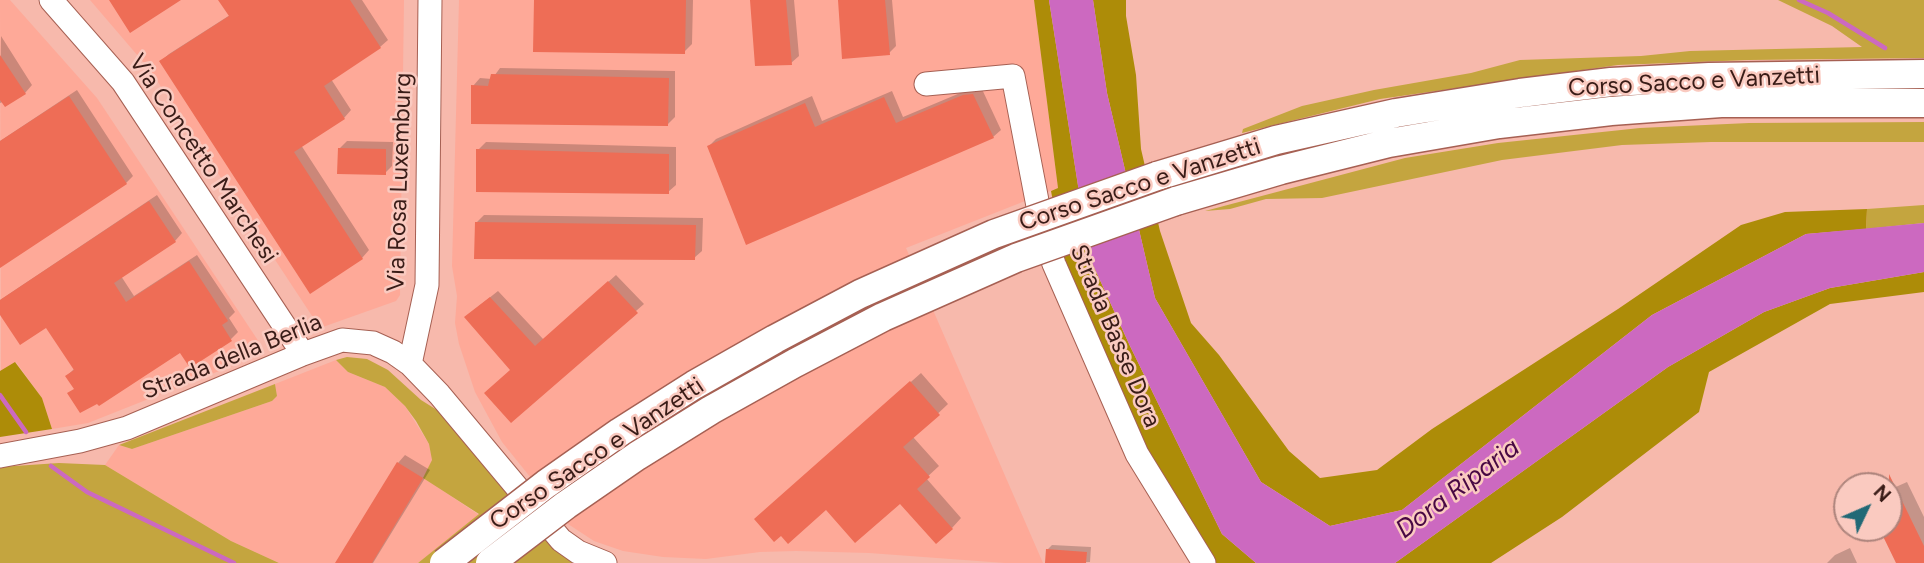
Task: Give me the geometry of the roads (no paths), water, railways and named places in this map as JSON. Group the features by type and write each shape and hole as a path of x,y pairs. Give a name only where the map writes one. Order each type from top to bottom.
{"main road":[{"name":"Corso Sacco e Vanzetti","path":"444,563 536,491 620,432 694,386 860,293 994,234 1157,176 1276,140 1396,113 1520,93 1611,82 1709,77 1924,74"},
{"name":"Corso Sacco e Vanzetti","path":"490,563 566,505 637,456 711,410 795,363 883,317 1016,258 1176,201 1281,170 1389,144 1499,124 1611,111 1721,103 1924,103"}],"street":[{"name":"Via Concetto Marchesi","path":"51,0 123,82 303,354"},
{"name":"Via Rosa Luxemburg","path":"410,364 427,285 430,0"},
{"name":"Strada Basse Dora","path":"926,84 1013,76 1043,232 1054,264 1137,454 1204,563"},
{"name":"Strada della Berlia","path":"0,456 69,443 127,428 342,340 373,343 410,364 439,394 561,540 578,552 605,563"}],"water":[{"name":"Dora Riparia","path":"1049,0 1093,0 1107,93 1155,298 1261,482 1330,526 1402,510 1652,315 1806,234 1924,223 1924,272 1830,288 1764,312 1668,367 1395,563 1256,563 1222,534 1089,256"}],"waterway":[{"path":"1799,0 1828,13 1885,48"},
{"path":"0,395 26,432"},
{"path":"51,466 87,492 234,563"}]}
